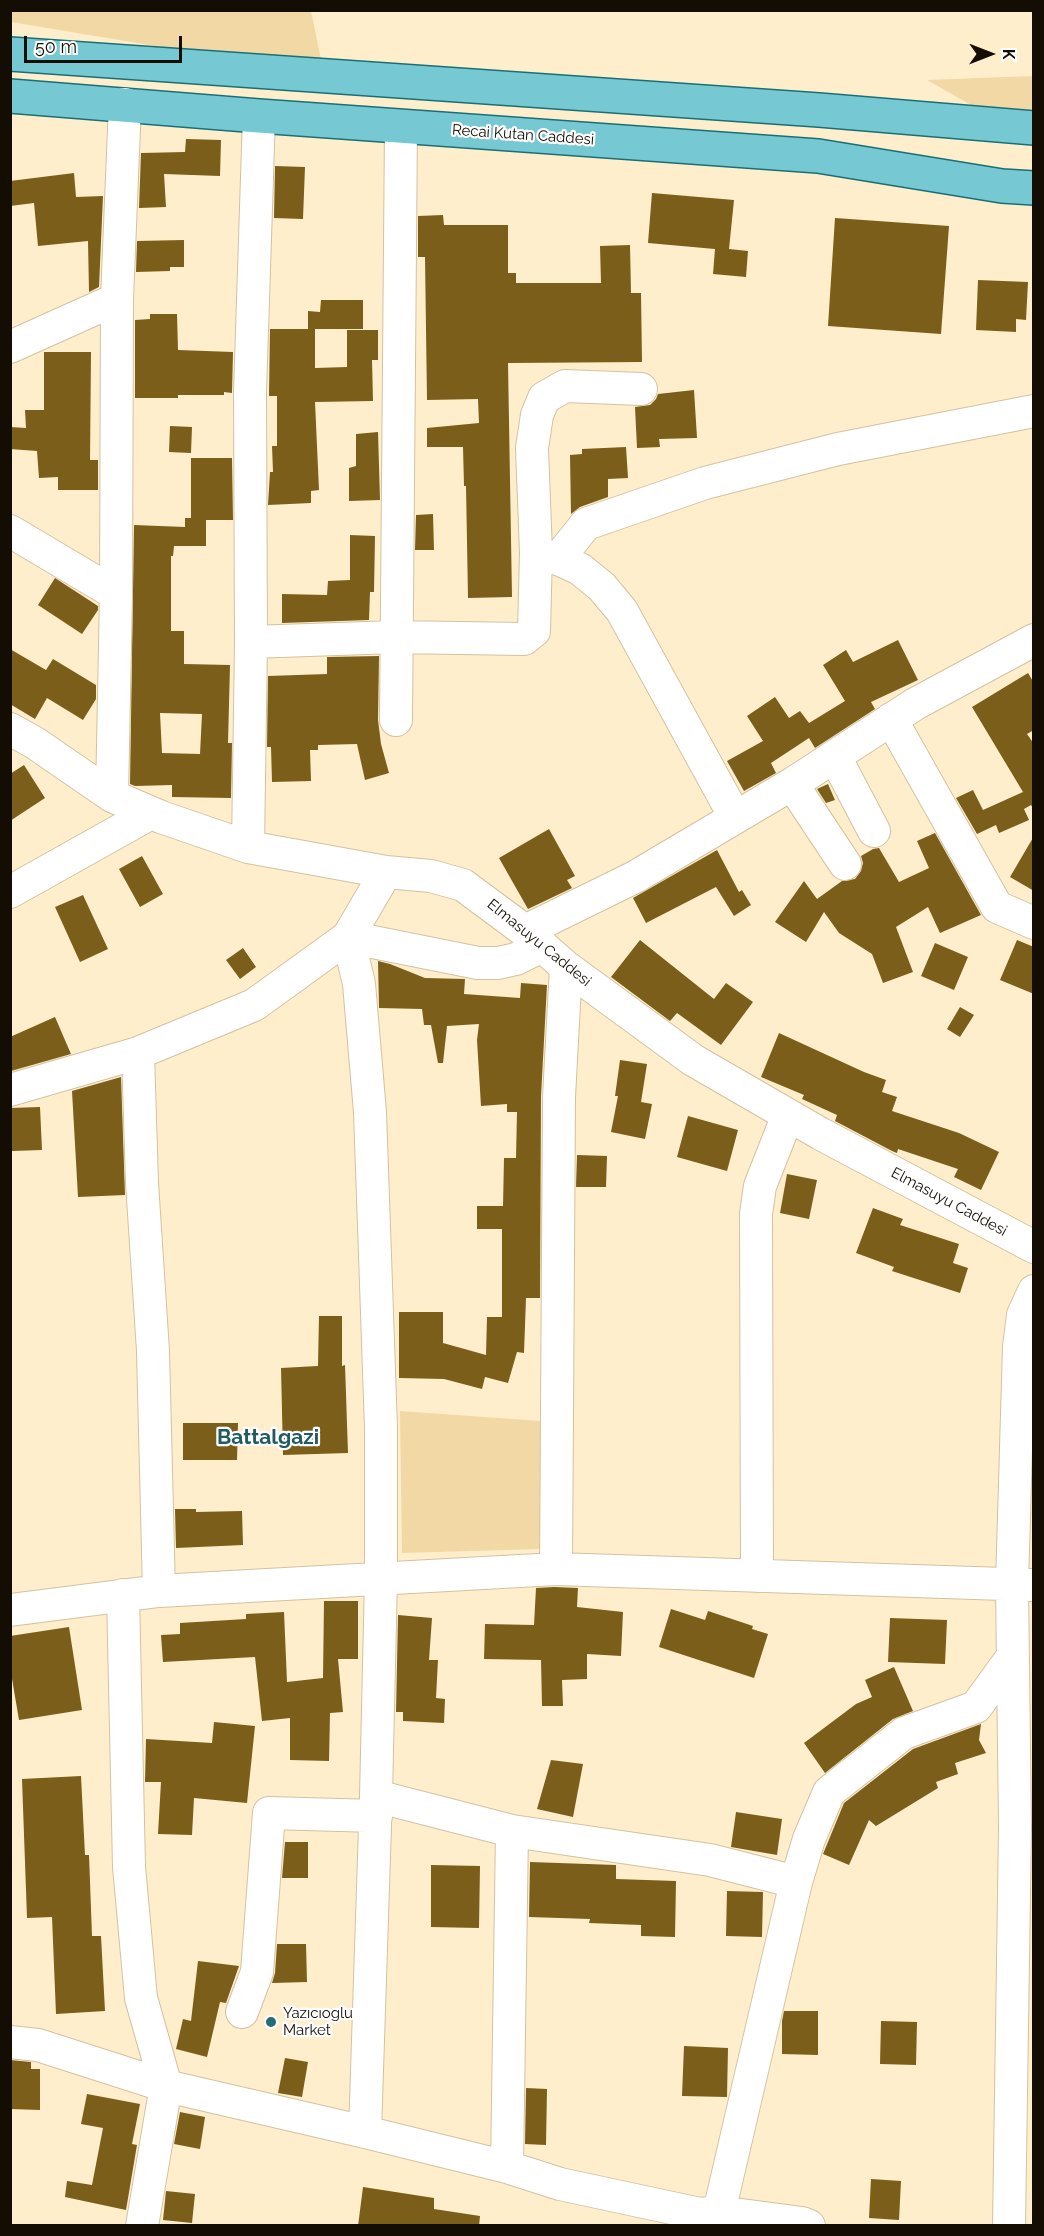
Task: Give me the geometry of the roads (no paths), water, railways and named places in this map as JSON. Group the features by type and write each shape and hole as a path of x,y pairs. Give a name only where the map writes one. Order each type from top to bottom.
{"main road":[{"path":"10,54 796,108 1034,128"},
{"name":"Recai Kutan Caddesi","path":"10,96 818,156 1002,186 1034,188"}],"street":[{"path":"112,796 116,594 117,298 124,104"},
{"path":"248,847 251,642 250,392 259,116"},
{"path":"396,720 401,126"},
{"path":"10,347 117,298"},
{"path":"251,642 395,637 524,639 534,631 547,556 532,448 537,415 544,398 565,386 641,389"},
{"path":"547,556 586,524 705,483 838,449 1034,411"},
{"path":"10,531 116,594"},
{"path":"547,556 580,568 602,587 622,611 735,817"},
{"path":"348,936 478,963 498,963 516,959 534,939 792,784 891,719 1034,640"},
{"path":"891,719 997,907 1034,923"},
{"name":"Elmasuyu Caddesi","path":"10,729 35,743 112,796 151,813 248,847 386,872 431,876 463,885 534,939 566,967 693,1060 1034,1247"},
{"path":"835,757 874,831"},
{"path":"792,784 845,864"},
{"path":"10,892 151,813"},
{"path":"10,1090 138,1053 254,1005 348,936 386,872"},
{"path":"348,936 359,984 370,1112 381,1428 381,1578 376,1806 365,2132"},
{"path":"556,1569 559,1097 566,967"},
{"path":"138,1053 142,1183 153,1351 159,1591"},
{"path":"757,1576 756,1215 760,1185 788,1114"},
{"path":"1009,2226 1023,1922 1015,1828 1013,1656 1023,1584 1019,1347 1023,1315 1034,1291"},
{"path":"10,1610 159,1591 556,1569 1023,1584"},
{"path":"123,1595 129,1867 141,1998 166,2086 142,2226"},
{"path":"706,2217 796,1882 809,1839 829,1792 904,1733 976,1707 1013,1656"},
{"path":"242,2012 257,1972 269,1813 376,1806 512,1831 710,1860 796,1882"},
{"path":"507,2167 512,1831"},
{"path":"10,2043 38,2045 166,2086 507,2167 560,2184 706,2217 802,2223 809,2226"}],"place":[{"name":"Yazıcıoglu Market","path":"271,2022"}],"district":[{"name":"Battalgazi","path":"268,1438"}]}
